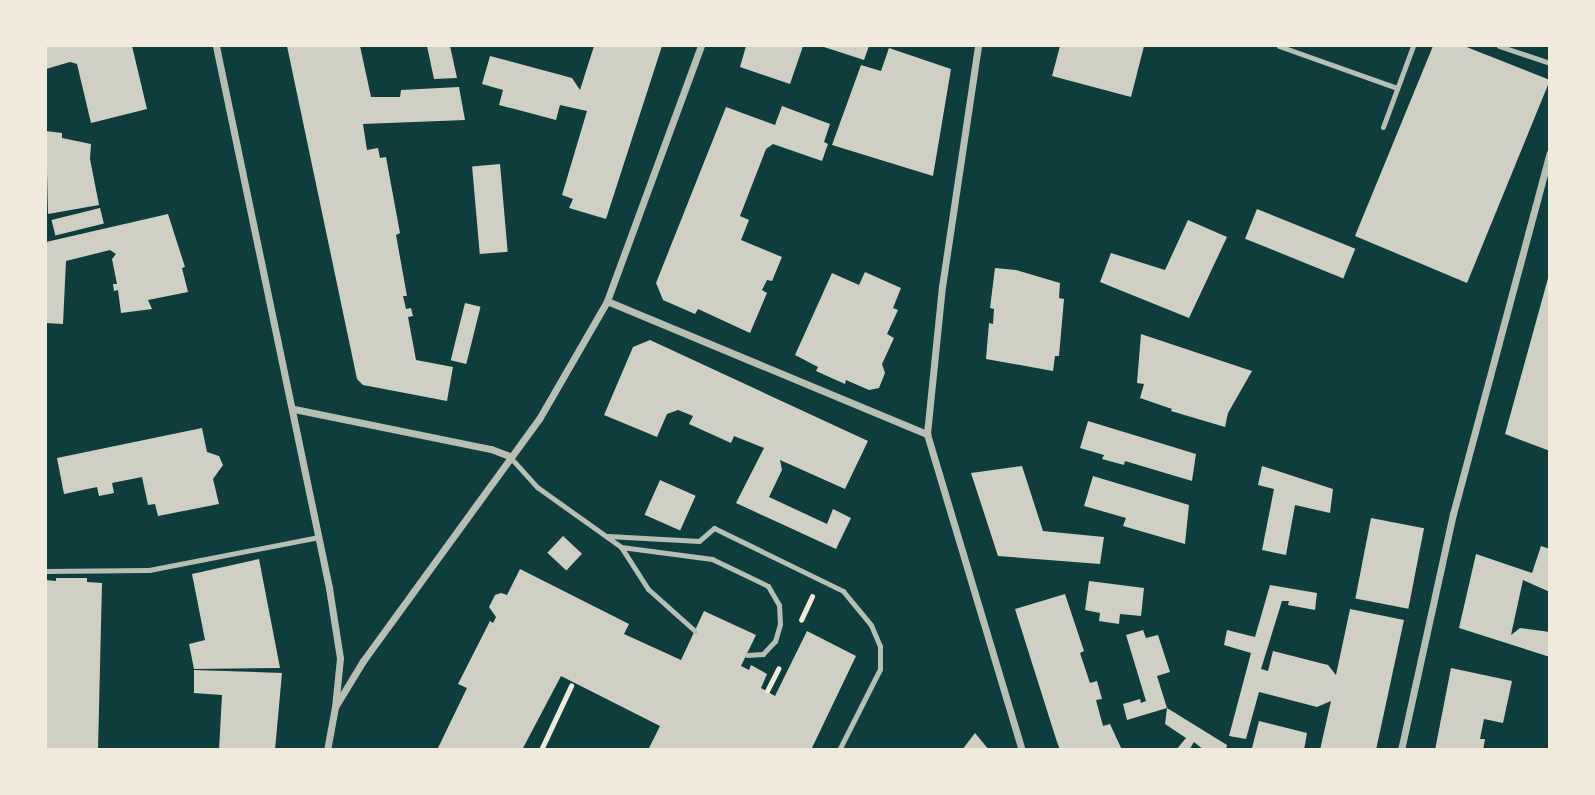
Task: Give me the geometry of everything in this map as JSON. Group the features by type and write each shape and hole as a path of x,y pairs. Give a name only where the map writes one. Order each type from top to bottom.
{"street":[{"path":"216,46 294,409 340,658 327,750"},
{"path":"335,707 363,661 509,456 539,419 607,301 701,46"},
{"path":"978,46 942,286 928,434 1022,750"},
{"path":"1401,750 1453,514 1549,153"},
{"path":"607,301 928,434"},
{"path":"294,409 491,449 509,456"}],"lane":[{"path":"1279,46 1397,88"},
{"path":"1383,127 1413,46"},
{"path":"1499,46 1549,63"},
{"path":"509,456 537,487 621,547 648,589 695,631"},
{"path":"608,536 699,541 715,528 843,591 871,625 880,646 880,669 839,750"},
{"path":"46,571 149,570 319,537"},
{"path":"621,547 712,559 768,586 779,605 780,624 775,641 762,654 747,655"}],"path":[{"path":"541,750 571,686"}],"building":[{"path":"46,46 132,46 147,109 91,123 77,64 70,62 46,69"},
{"path":"287,46 360,46 371,97 400,97 401,90 459,87 465,120 363,124 367,150 378,148 380,158 386,157 400,233 396,235 407,296 403,296 406,309 411,308 413,316 408,317 416,360 453,367 447,401 363,385 357,379"},
{"path":"427,46 450,46 457,78 434,79"},
{"path":"594,46 662,46 606,219 569,208 573,199 562,195 587,111 560,105 556,120 499,105 503,90 482,84 490,56 572,78 580,90"},
{"path":"746,46 803,46 790,84 740,67"},
{"path":"821,46 869,46 864,60"},
{"path":"1060,46 1144,46 1131,97 1052,76"},
{"path":"1433,46 1464,46 1550,80 1467,283 1355,236"},
{"path":"889,48 951,69 933,176 832,145 861,65 881,71"},
{"path":"782,106 830,124 824,142 828,144 822,161 773,144 766,149 740,216 749,220 741,240 782,257 772,281 767,280 762,290 767,293 750,333 698,309 695,314 663,300 656,283 726,107 775,125"},
{"path":"46,131 62,133 62,138 91,144 90,159 99,205 48,214"},
{"path":"500,164 508,252 480,254 472,166"},
{"path":"100,208 104,224 55,236 51,220"},
{"path":"1257,209 1355,249 1343,278 1245,239"},
{"path":"168,214 185,267 182,268 188,292 148,300 152,309 121,313 118,290 114,291 113,284 117,284 112,259 116,254 110,250 66,261 63,324 46,323 46,242"},
{"path":"1188,220 1227,237 1189,318 1100,282 1111,253 1165,270"},
{"path":"995,268 1016,270 1060,283 1059,298 1064,299 1059,356 1055,356 1053,371 986,359 989,323 993,324 994,309 990,308"},
{"path":"1550,271 1550,451 1505,434"},
{"path":"865,272 901,288 893,308 898,310 887,334 894,338 882,364 885,373 879,388 869,390 846,380 845,384 816,371 818,367 795,355 832,273 859,285"},
{"path":"465,303 481,307 466,364 451,360"},
{"path":"1141,334 1252,371 1228,413 1225,427 1171,411 1172,409 1140,398 1144,384 1137,383"},
{"path":"650,340 868,441 845,489 780,460 782,470 769,497 827,524 833,509 851,518 836,549 736,503 764,448 734,436 731,443 689,424 693,416 678,410 667,414 657,437 604,415 633,347"},
{"path":"1088,421 1196,454 1192,481 1125,461 1124,465 1102,459 1104,455 1080,448"},
{"path":"202,428 207,452 219,456 223,465 213,479 219,504 158,516 155,504 148,505 142,477 112,483 114,493 99,496 97,487 64,494 57,458"},
{"path":"1022,466 1043,531 1104,537 1100,564 998,556 971,473"},
{"path":"1262,466 1333,489 1330,513 1295,505 1286,555 1262,550 1274,489 1258,485"},
{"path":"1093,476 1189,505 1185,544 1123,526 1126,518 1084,506"},
{"path":"660,480 696,496 680,531 645,515"},
{"path":"1371,518 1424,528 1408,609 1355,598"},
{"path":"563,536 582,554 566,571 547,553"},
{"path":"1541,546 1550,549 1550,592 1523,580 1511,635 1520,628 1550,632 1550,657 1459,628 1476,554 1532,573"},
{"path":"259,559 280,668 194,669 189,644 205,640 192,574"},
{"path":"520,569 629,624 624,634 681,660 704,611 756,635 741,666 749,670 751,665 767,674 761,688 775,696 807,631 856,656 811,750 648,750 660,726 561,676 522,750 437,750 467,688 458,684 490,621 493,623 496,617 489,607 495,595 507,595"},
{"path":"56,578 87,578 87,582 102,583 98,750 46,750 46,580 56,581"},
{"path":"1089,581 1144,588 1141,616 1120,614 1119,624 1099,621 1100,613 1085,610"},
{"path":"1270,585 1317,593 1315,610 1288,605 1289,601 1282,601 1261,669 1268,671 1273,651 1328,665 1336,675 1350,609 1404,620 1376,750 1320,750 1331,701 1317,707 1259,692 1246,739 1229,736 1251,653 1224,645 1227,630 1255,637"},
{"path":"1065,594 1084,651 1080,653 1090,683 1097,681 1102,699 1096,700 1103,726 1110,724 1122,750 1060,750 1015,609"},
{"path":"1143,630 1146,638 1158,635 1170,672 1157,676 1167,708 1127,720 1123,704 1140,699 1141,703 1146,701 1126,635"},
{"path":"1451,668 1512,681 1503,723 1484,719 1480,739 1485,739 1483,750 1435,750"},
{"path":"194,670 282,673 275,750 219,750 222,695 194,693"},
{"path":"1167,708 1227,745 1226,750 1204,750 1194,742 1189,750 1176,750 1186,738 1165,724"},
{"path":"1259,721 1307,733 1304,750 1252,748"},
{"path":"975,733 989,750 962,750"}]}
